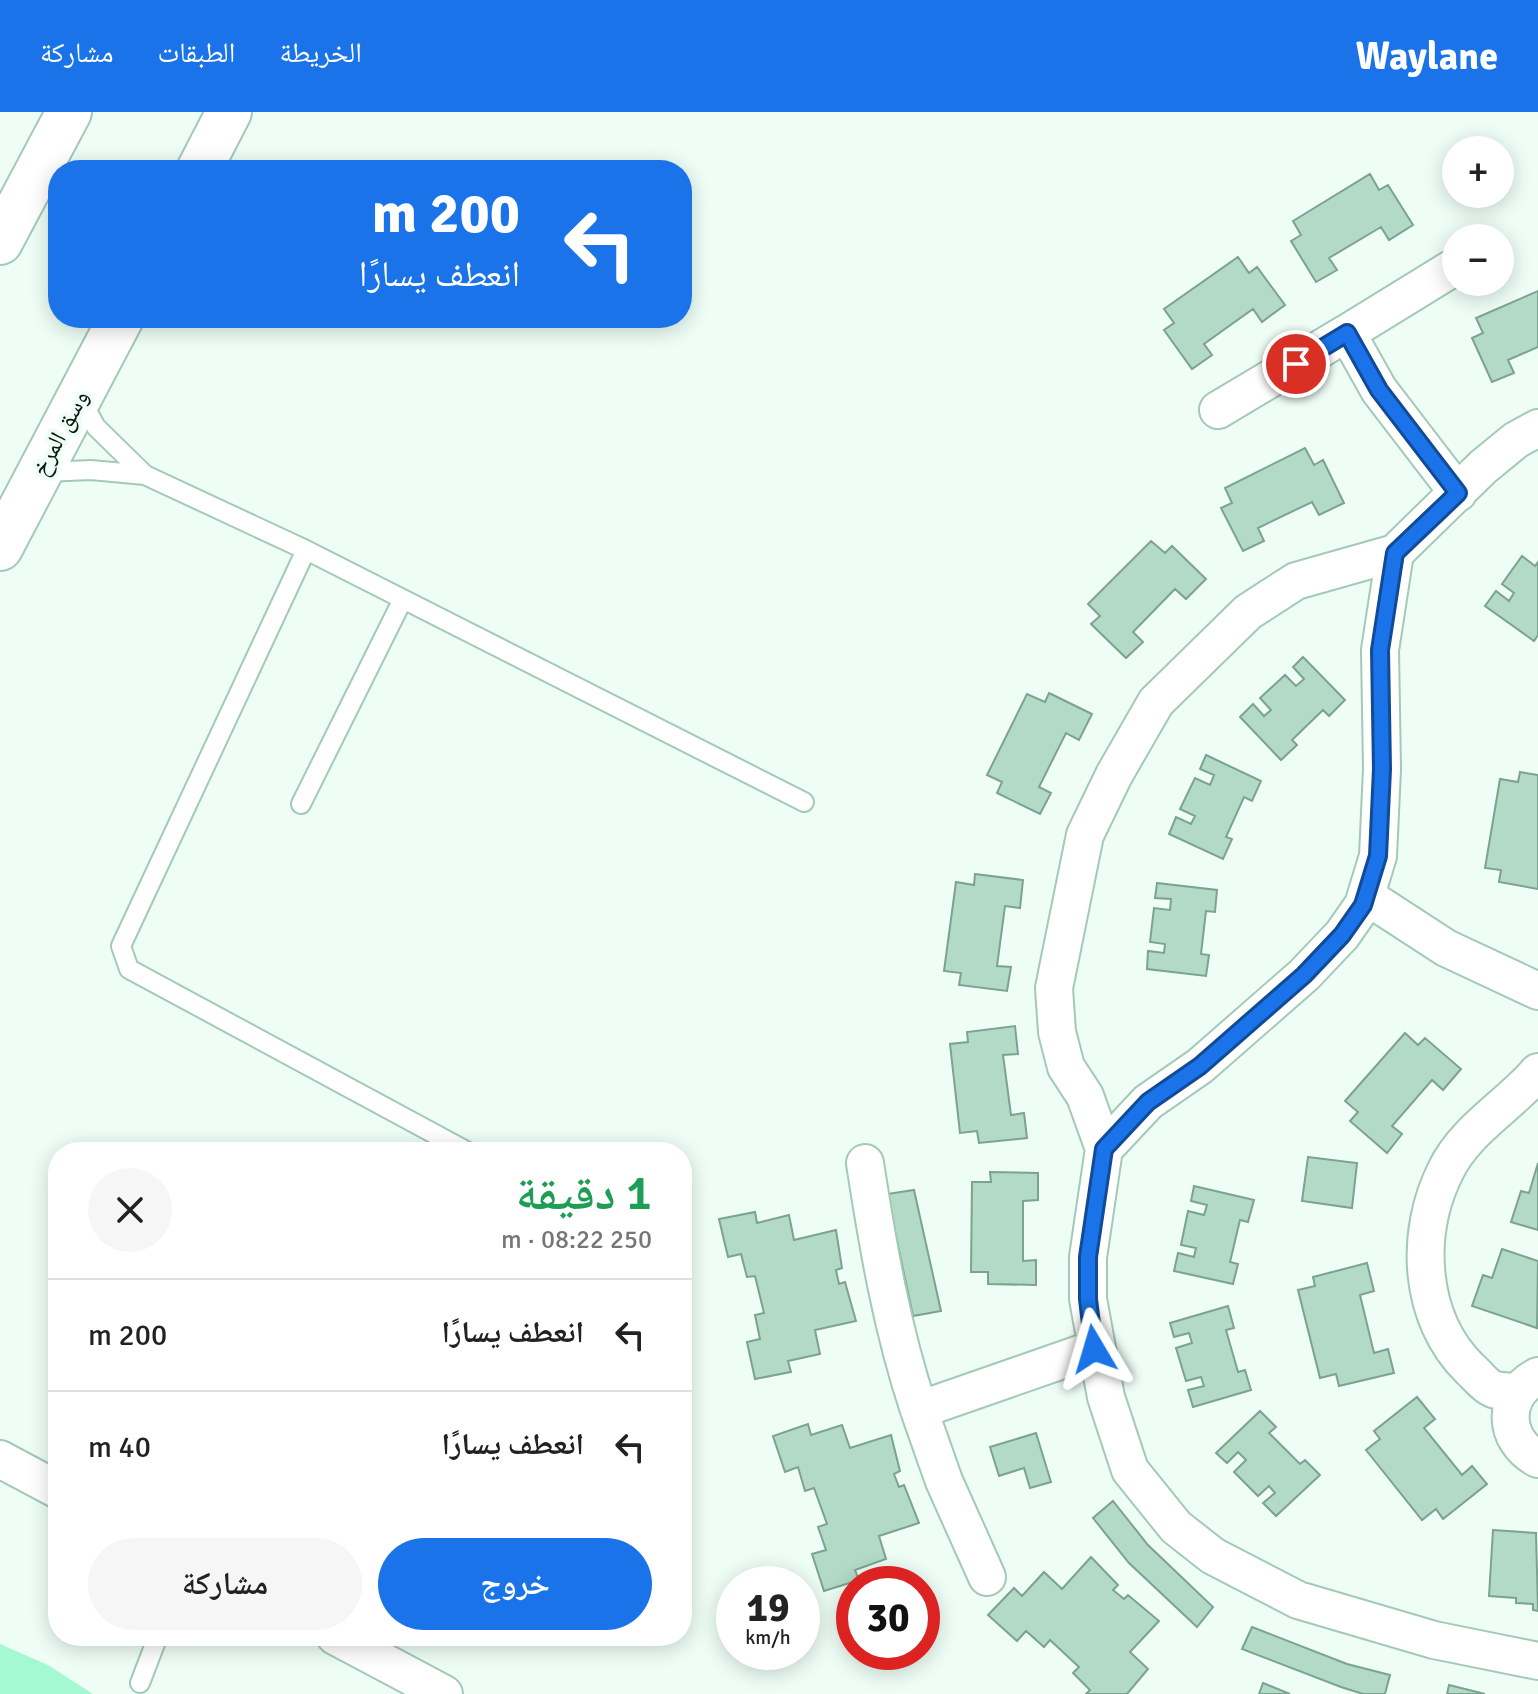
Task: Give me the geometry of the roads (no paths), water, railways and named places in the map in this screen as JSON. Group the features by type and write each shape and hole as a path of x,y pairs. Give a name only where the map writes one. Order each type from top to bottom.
{"street":[{"path":"0,242 69,112"},
{"path":"204,160 229,112"},
{"path":"1218,410 1442,275"},
{"name":"وسق المرخ","path":"0,548 116,328"},
{"path":"1347,333 1379,390 1458,493"},
{"path":"1538,428 1516,440 1395,553 1296,581 1248,612 1156,702 1085,835 1054,988 1057,1032 1066,1067 1085,1096 1104,1149 1088,1257 1088,1299 1094,1349 1130,1470 1176,1527 1213,1556 1298,1600 1434,1640 1538,1661"},
{"path":"1104,1149 1148,1102 1200,1066 1304,975 1342,935 1366,896 1378,856 1382,769 1380,650 1395,553"},
{"path":"1366,896 1446,948 1538,991"},
{"path":"1528,1384 1491,1389 1462,1361 1440,1330 1427,1276 1425,1244 1427,1223 1447,1167 1467,1140 1538,1072"},
{"path":"865,1163 884,1281 901,1356 944,1481 987,1577"},
{"path":"919,1410 1094,1349"},
{"path":"1528,1384 1510,1417 1513,1435 1522,1449 1538,1459"},
{"path":"0,1459 48,1485"},
{"path":"349,1646 405,1685 444,1694"}],"lane":[{"path":"79,396 96,427 145,475 306,550 804,802"},
{"path":"39,473 91,470 145,475"},
{"path":"306,550 121,946 129,969 449,1142"},
{"path":"301,804 403,599"},
{"path":"140,1683 154,1646"}]}
